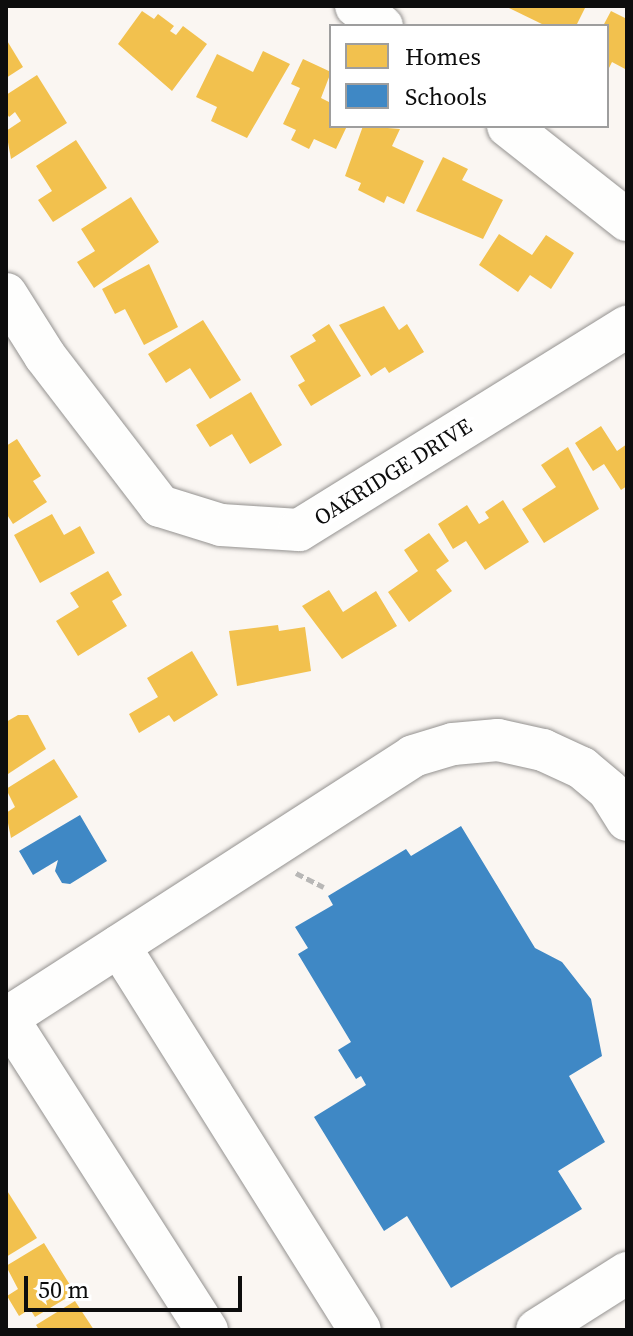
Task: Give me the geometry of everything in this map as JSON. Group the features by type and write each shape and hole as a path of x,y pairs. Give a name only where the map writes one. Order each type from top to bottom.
{"street":[{"path":"356,6 379,24"},
{"path":"511,128 627,220"},
{"name":"OAKRIDGE DRIVE","path":"6,294 45,356 160,506 221,525 299,530 627,327"},
{"path":"207,1330 7,1017 413,756 453,744 498,740 543,750 582,768 609,791 627,820"},
{"path":"119,946 360,1330"},
{"path":"537,1330 627,1273"}],"building: Homes":[{"path":"505,6 586,6 577,24 542,24"},
{"path":"142,11 154,19 158,14 174,26 170,31 176,35 183,26 207,44 172,91 118,44"},
{"path":"611,11 627,19 627,70 612,62 609,68 609,24 604,24"},
{"path":"6,39 23,67 6,78"},
{"path":"263,51 290,64 247,138 211,121 217,107 196,97 217,54 253,72"},
{"path":"303,59 329,71 321,98 329,102 329,128 346,128 336,149 314,139 309,149 291,140 296,130 283,124 300,88 291,84"},
{"path":"37,75 67,123 11,159 6,131 21,121 15,112 9,117 6,112 6,95"},
{"path":"362,128 400,129 392,146 424,161 404,204 387,196 384,203 358,190 361,183 345,176"},
{"path":"76,140 107,188 53,222 38,200 52,191 36,166"},
{"path":"443,157 468,169 462,180 503,200 483,239 416,211"},
{"path":"131,197 159,242 94,288 77,262 95,251 81,229"},
{"path":"499,234 532,255 546,235 574,253 551,289 530,275 518,292 479,265"},
{"path":"149,264 178,327 144,345 125,309 115,314 102,289"},
{"path":"384,306 399,330 407,324 424,352 389,373 385,367 371,376 339,325"},
{"path":"203,320 241,380 210,399 190,368 166,383 148,354"},
{"path":"329,324 361,376 311,406 298,385 305,381 290,356 316,341 312,335"},
{"path":"251,392 282,445 250,464 232,434 210,447 196,425"},
{"path":"601,426 617,451 627,444 627,486 621,490 604,464 593,471 575,443"},
{"path":"17,439 41,476 33,481 47,502 13,524 6,513 6,446"},
{"path":"568,447 599,509 544,543 522,509 556,487 541,465"},
{"path":"503,500 529,542 485,570 466,541 453,549 438,524 467,505 479,524 489,518 485,512"},
{"path":"52,514 64,535 80,526 95,553 40,583 14,535"},
{"path":"429,533 449,561 436,570 452,591 409,622 388,592 418,571 404,550"},
{"path":"108,571 122,595 112,601 127,626 78,656 56,621 79,607 70,593"},
{"path":"329,590 343,612 376,591 397,626 342,659 302,606"},
{"path":"278,625 279,631 305,627 311,671 237,686 229,631"},
{"path":"192,651 218,695 174,722 169,715 139,733 129,714 158,697 147,678"},
{"path":"18,715 28,715 46,749 8,774 6,722"},
{"path":"54,759 78,797 11,838 6,813 15,807 6,789"},
{"path":"6,1189 37,1238 6,1257"},
{"path":"44,1243 75,1293 35,1317 30,1309 19,1316 7,1296 18,1289 6,1266"},
{"path":"75,1301 94,1330 39,1330 36,1325"}],"building: Schools":[{"path":"80,815 107,861 70,884 62,883 55,871 58,860 33,875 19,851"},
{"path":"461,826 535,948 562,962 591,999 602,1056 569,1076 605,1142 558,1171 582,1209 451,1288 407,1216 384,1231 314,1117 366,1085 361,1076 356,1079 338,1050 351,1042 298,954 308,948 295,927 333,905 328,896 406,849 411,856"}]}
